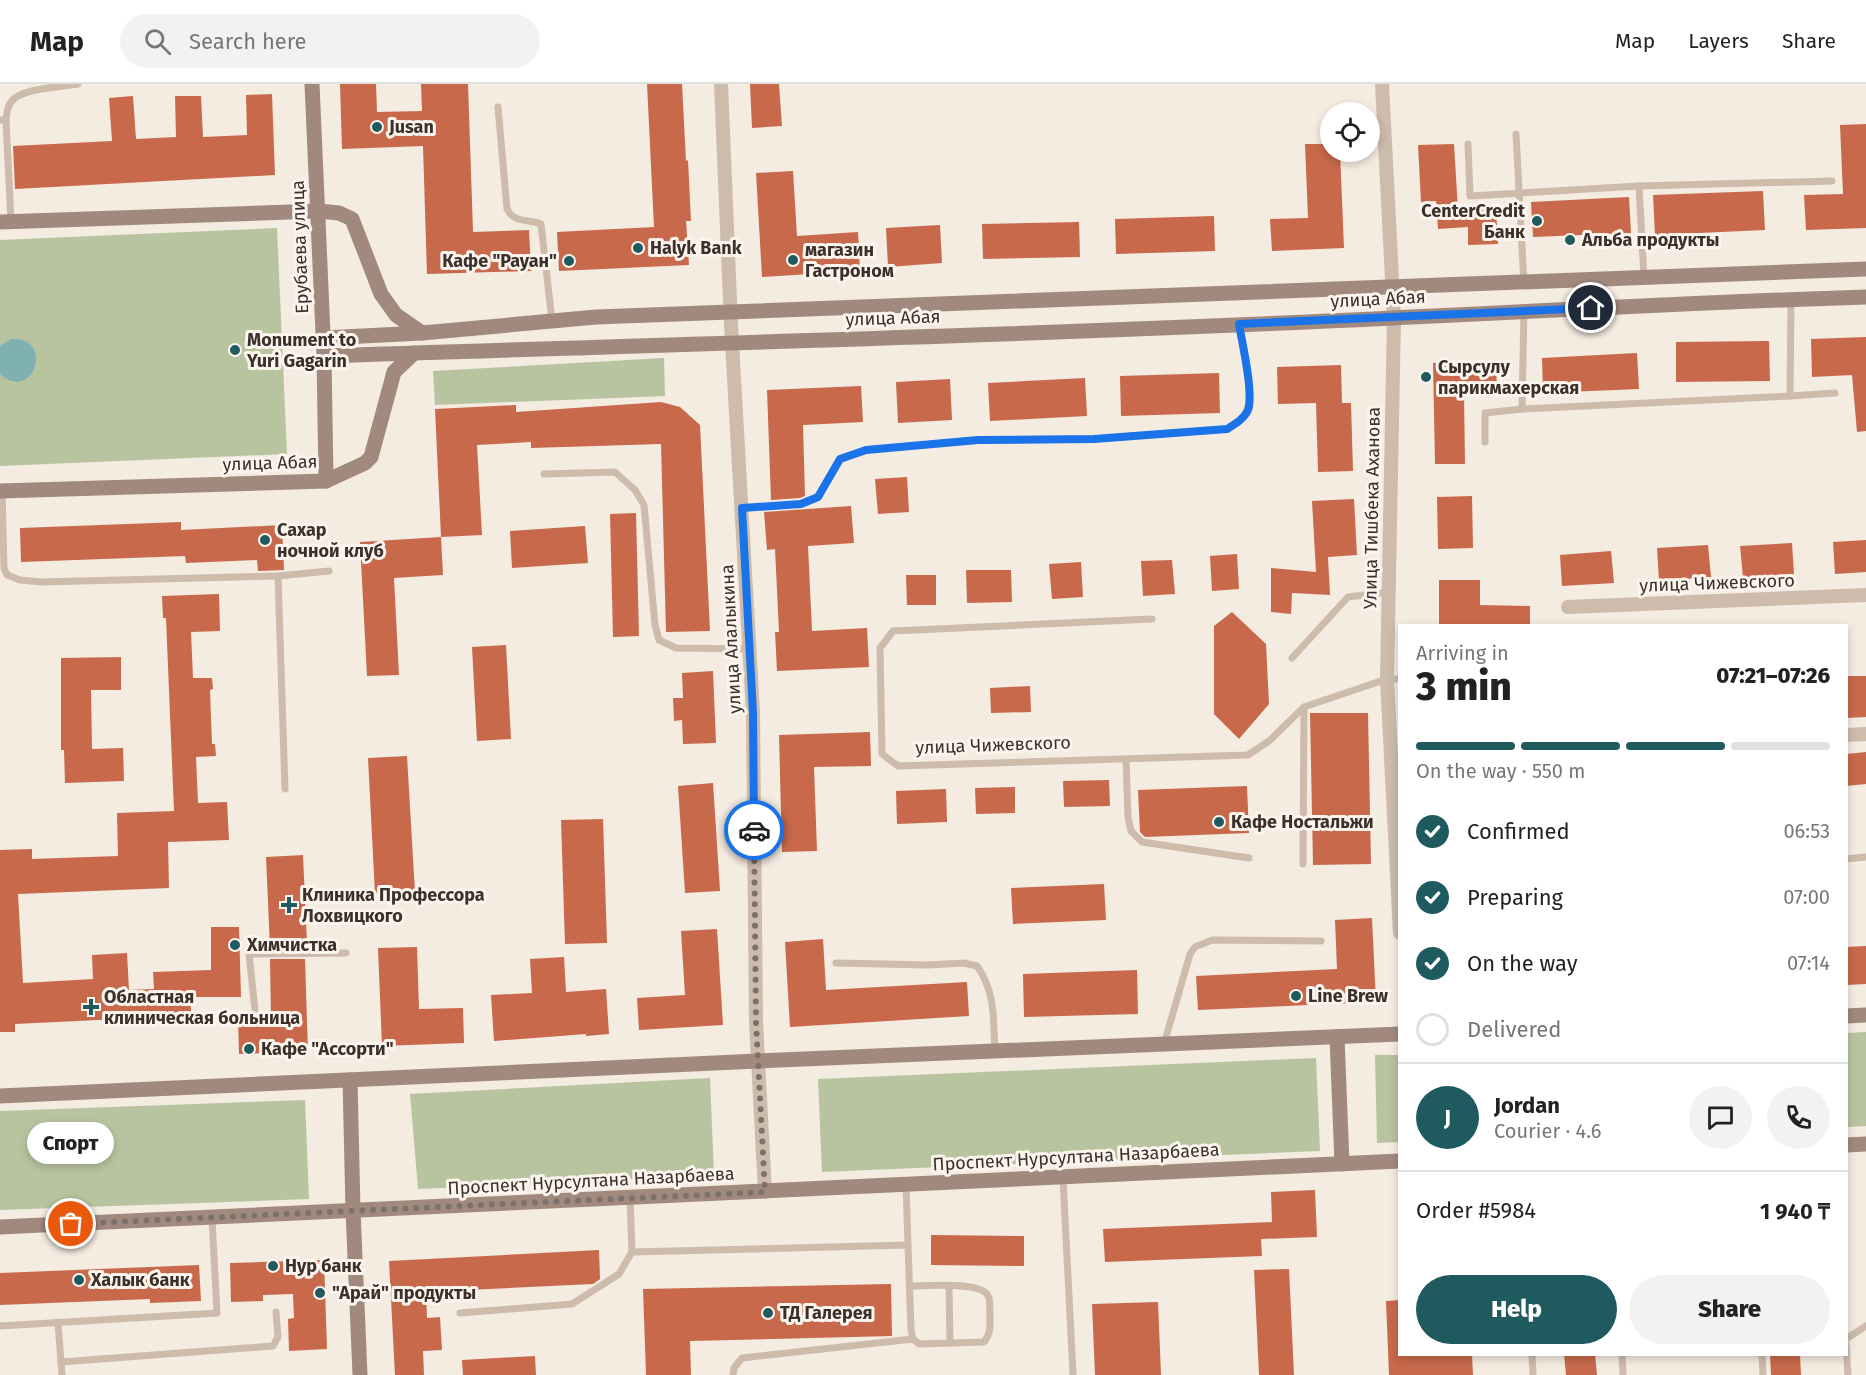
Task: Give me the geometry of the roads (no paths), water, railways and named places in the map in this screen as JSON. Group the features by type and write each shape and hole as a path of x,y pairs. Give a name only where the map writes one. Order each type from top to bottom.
{"main road":[{"name":"Ерубаева улица","path":"312,84 324,356 326,482"},
{"path":"5,222 339,213 352,219 381,294 396,315 422,333"},
{"name":"улица Абая","path":"323,338 422,333 552,321 731,312 1866,269"},
{"name":"улица Абая","path":"1,491 326,482 365,463 371,457 394,372 414,353 733,344 1866,297"},
{"path":"324,356 414,353"},
{"path":"1848,1016 1866,1015"},
{"path":"0,1096 1398,1034"},
{"path":"1337,1037 1341,1164"},
{"path":"350,1080 360,1375"},
{"path":"1848,1145 1866,1144"},
{"name":"Проспект Нурсултана Назарбаева","path":"0,1227 1398,1161"}],"street":[{"name":"улица Алалыкина","path":"722,84 731,312 751,650 756,1022 765,1192"},
{"name":"Улица Тишбека Аханова","path":"1382,84 1394,318 1389,592 1398,852"},
{"name":"улица Чижевского","path":"1568,607 1866,595"},
{"path":"1848,735 1866,734"}],"lane":[{"path":"5,222 3,120 7,108 16,96 26,92 78,84"},
{"path":"498,107 507,209 510,216 541,225 552,321"},
{"path":"1516,134 1524,283"},
{"path":"1468,144 1470,196 1639,186 1832,181"},
{"path":"1639,186 1644,279"},
{"path":"1790,396 1791,299"},
{"path":"1522,409 1524,310"},
{"path":"742,508 801,504 818,497 840,459 866,450 978,440 1094,439 1227,429 1247,412 1250,399 1239,324"},
{"path":"1485,442 1485,413 1522,409 1835,393"},
{"path":"544,474 615,472 635,490 644,505 655,625 659,640 676,648 751,650"},
{"path":"1,491 4,568 7,575 20,580 41,582 278,576 329,571"},
{"path":"278,576 285,789"},
{"path":"1292,658 1348,597 1389,592"},
{"name":"улица Чижевского","path":"1152,619 893,632 880,648 882,754 898,766 1248,755 1269,741 1304,707 1393,679"},
{"path":"1303,864 1304,707"},
{"path":"1126,759 1128,817 1131,831 1142,842 1249,858"},
{"path":"1848,859 1866,857"},
{"path":"1164,1044 1190,954 1195,947 1212,940 1321,941"},
{"path":"255,1010 249,954 346,952"},
{"path":"836,963 927,965 964,963 977,966 992,996 995,1051"},
{"path":"1063,1178 1073,1375"},
{"path":"906,1185 909,1286 911,1330 914,1339 919,1344 984,1342 990,1330 989,1296 984,1291 979,1288 909,1286"},
{"path":"460,1313 572,1304 619,1274 632,1252 630,1198"},
{"path":"0,1326 217,1313 212,1218"},
{"path":"632,1252 908,1245"},
{"path":"949,1286 950,1343"},
{"path":"61,1362 273,1346 278,1337 276,1312"},
{"path":"58,1323 62,1375"},
{"path":"1848,1338 1866,1326"},
{"path":"733,1375 734,1368 742,1358 914,1339"},
{"path":"1532,1356 1533,1375"},
{"path":"1622,1356 1623,1375"},
{"path":"1762,1356 1763,1375"},
{"path":"1847,1356 1848,1375"}],"water":[{"path":"11,339 25,341 33,347 36,357 35,367 22,381 12,381 0,374 0,346"}],"place":[{"name":"Jusan","path":"377,127"},
{"name":"CenterCredit Банк","path":"1537,221"},
{"name":"Альба продукты","path":"1570,240"},
{"name":"Halyk Bank","path":"638,248"},
{"name":"магазин Гастроном","path":"793,260"},
{"name":"Кафе \"Рауан\"","path":"569,261"},
{"name":"Monument to Yuri Gagarin","path":"235,350"},
{"name":"Сырсулу парикмахерская","path":"1426,377"},
{"name":"Сахар ночной клуб","path":"265,540"},
{"name":"Кафе Ностальжи","path":"1219,822"},
{"name":"Клиника Профессора Лохвицкого","path":"289,905"},
{"name":"Химчистка","path":"235,945"},
{"name":"Line Brew","path":"1296,996"},
{"name":"Областная клиническая больница","path":"91,1007"},
{"name":"Кафе \"Ассорти\"","path":"249,1049"},
{"name":"Спорт","path":"71,1224"},
{"name":"Нур банк","path":"273,1266"},
{"name":"Халык банк","path":"79,1280"},
{"name":"\"Арай\" продукты","path":"320,1293"},
{"name":"ТД Галерея","path":"768,1313"}]}
